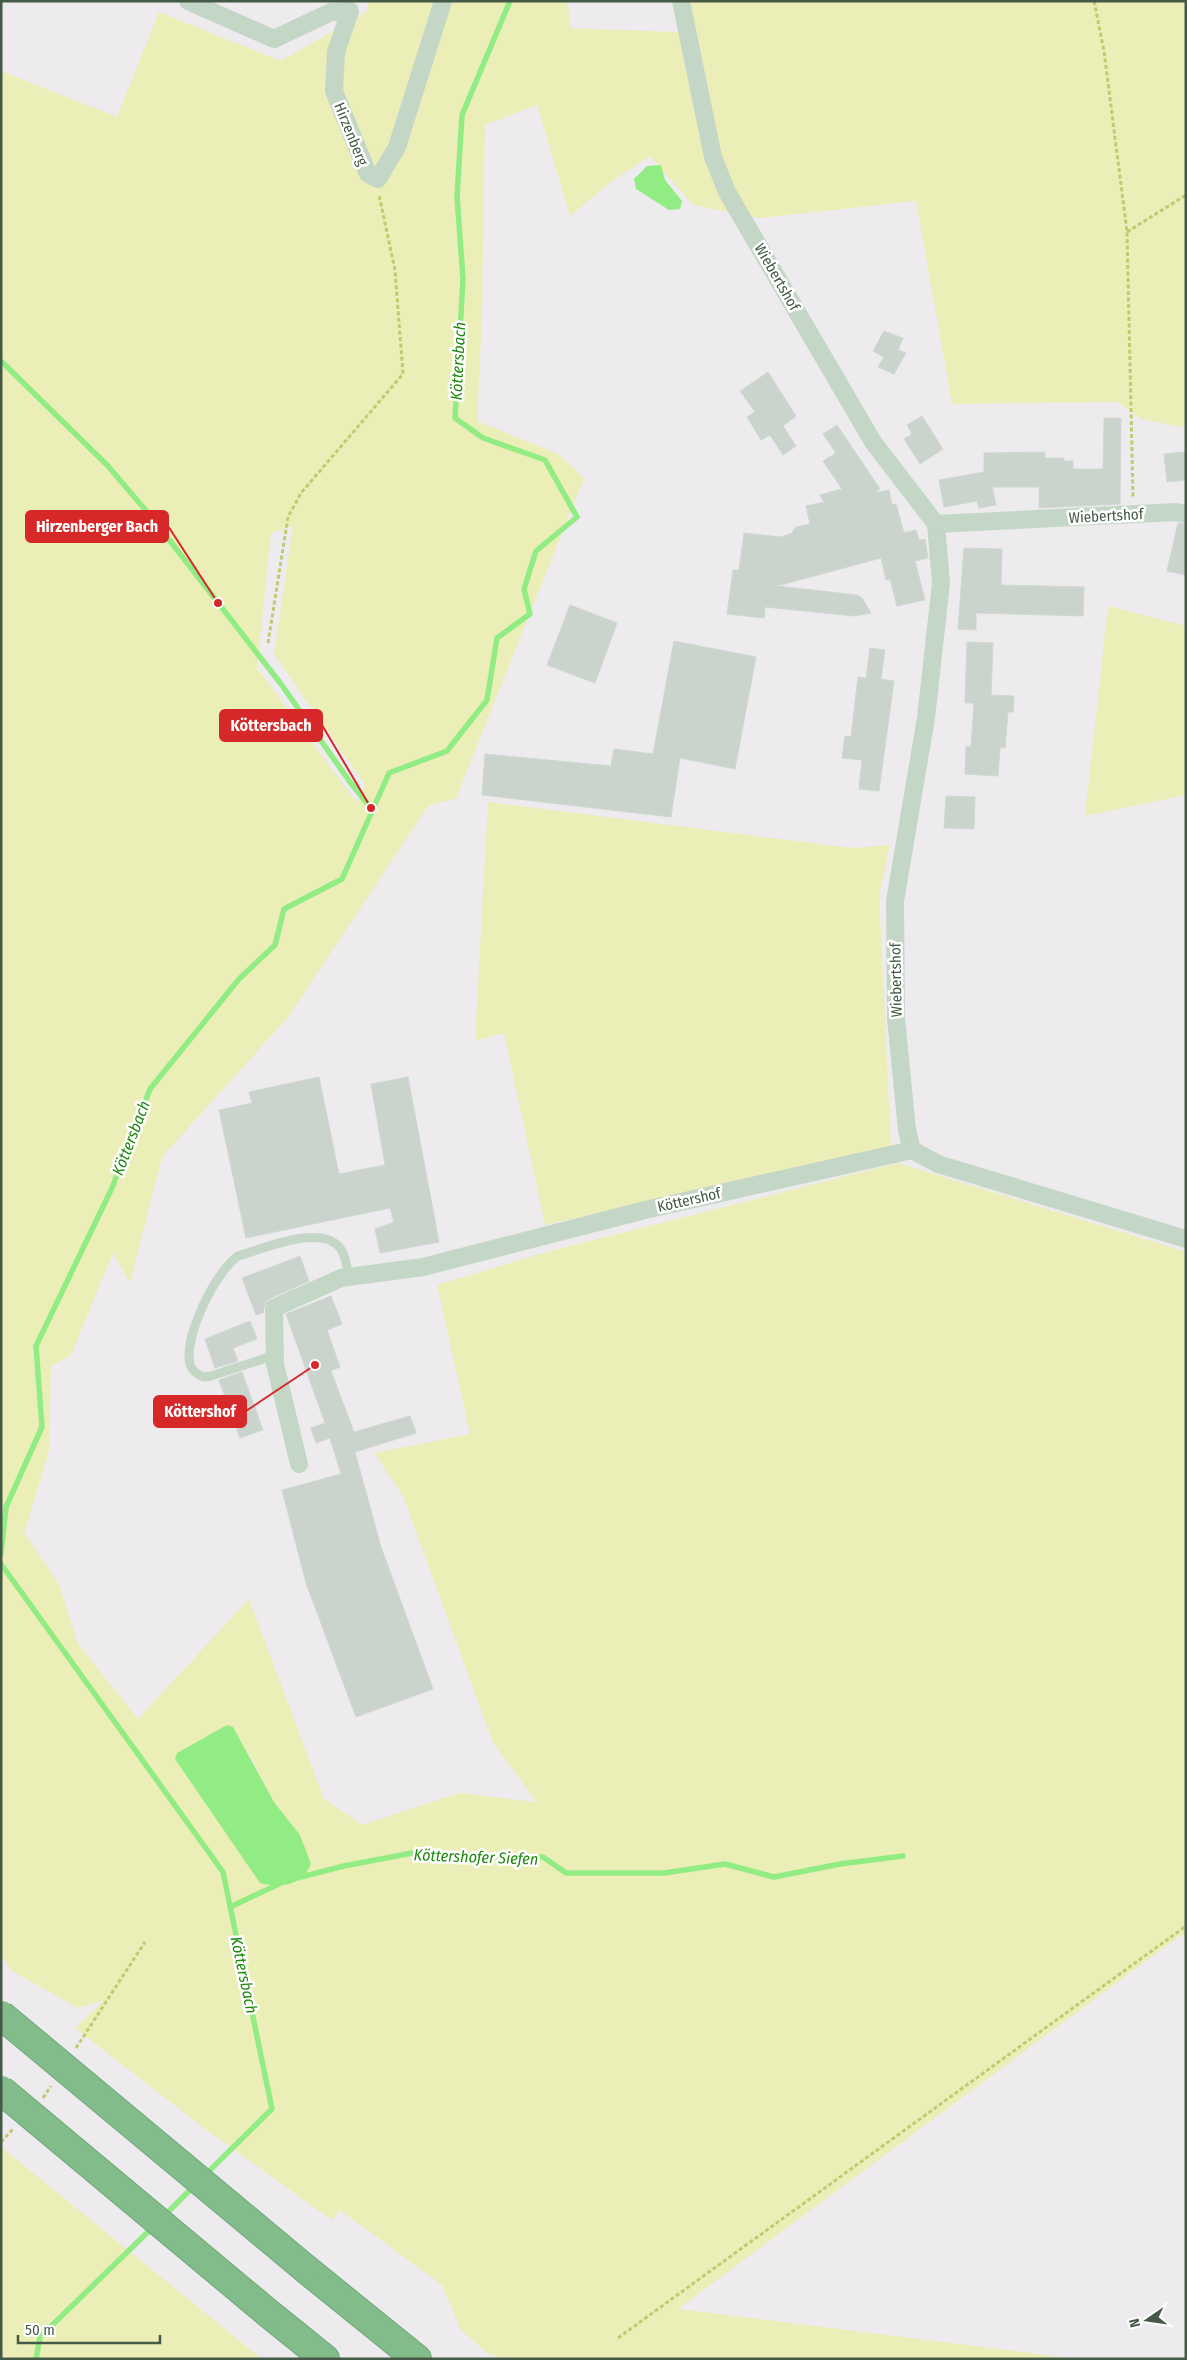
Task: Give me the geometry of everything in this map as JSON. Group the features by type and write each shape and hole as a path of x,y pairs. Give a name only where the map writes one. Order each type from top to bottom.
{"highway":[{"path":"1,2015 307,2270 417,2359"},
{"path":"1,2090 325,2359"}],"street":[{"name":"Hirzenberg","path":"188,1 274,39 331,12 350,11 336,52 334,91 368,174 378,179 397,147 443,1"},
{"name":"Wiebertshof","path":"681,1 713,157 727,192 873,442 936,524 941,584 926,718 895,901 896,1018 907,1130 912,1150"},
{"name":"Wiebertshof","path":"936,524 1134,516 1176,512 1186,514"},
{"path":"912,1150 938,1164 1186,1239"},
{"name":"Köttershof","path":"298,1464 275,1355 274,1308 341,1278 423,1267 645,1210 912,1150"}],"lane":[{"path":"275,1355 211,1376 204,1377 192,1370 190,1346 204,1303 230,1262 238,1256 291,1240 318,1237 328,1239 342,1252 349,1277"}],"path":[{"path":"1094,1 1104,51 1127,232 1134,516"},
{"path":"268,643 288,517 301,493 403,374 395,270 380,206 378,179"},
{"path":"1127,232 1186,195"},
{"path":"618,2338 1186,1926"},
{"path":"75,2049 145,1942"}],"shaded area":[{"path":"369,1 568,1 570,28 679,32 671,1 1186,1 1186,428 1142,419 1117,402 952,404 916,201 759,218 693,205 650,156 612,181 570,216 537,105 485,125 482,314 477,421 558,454 584,478 456,798 428,806 289,1016 162,1157 130,1283 113,1253 71,1355 51,1366 49,1451 24,1533 59,1584 78,1644 138,1719 249,1599 324,1799 362,1825 459,1793 537,1802 493,1743 403,1496 374,1453 470,1434 437,1285 550,1251 898,1163 1186,1252 1186,1936 1181,1935 678,2309 1078,2359 502,2359 487,2353 461,2330 442,2285 340,2210 332,2220 205,2129 75,2028 104,2000 78,2008 12,1971 1,1955 1,71 117,117 159,12 281,61 366,12","holes":["293,526 274,654 365,785 357,803 257,668 271,533","247,1750 274,1802 300,1835 275,1887"]},
{"path":"661,165 665,180 682,201 680,209 669,210 636,189 634,179 647,166"},
{"path":"1108,606 1186,626 1186,795 1085,816"},
{"path":"488,802 852,848 890,845 879,895 891,1146 545,1225 504,1033 475,1041"},
{"path":"227,1725 233,1727 274,1802 300,1835 311,1864 302,1877 290,1884 268,1885 260,1883 175,1759 177,1753"},
{"path":"1,2147 262,2359 1,2359"}],"building":[{"path":"884,331 903,338 898,350 906,353 894,374 878,367 884,357 873,351"},
{"path":"768,372 796,416 783,426 796,446 783,455 770,435 761,440 747,417 755,412 740,391"},
{"path":"922,416 943,449 920,464 904,439 912,434 907,425"},
{"path":"1104,418 1121,418 1120,504 1039,508 1039,487 992,487 996,505 979,508 977,501 944,507 939,480 984,472 984,453 1045,452 1045,458 1064,458 1064,461 1073,461 1073,469 1103,469"},
{"path":"837,425 880,489 875,493 889,490 892,505 896,504 904,533 916,530 919,540 925,539 928,558 915,561 925,600 897,606 890,579 886,580 881,558 777,586 857,595 862,598 871,613 854,616 765,607 764,618 727,614 733,570 739,570 744,533 780,537 791,534 796,527 810,524 806,506 824,502 820,495 842,489 823,461 836,453 823,434"},
{"path":"1186,452 1186,480 1167,482 1164,454"},
{"path":"1178,523 1186,524 1186,575 1167,571"},
{"path":"964,548 1002,549 1001,585 1084,587 1083,616 976,613 976,630 958,629"},
{"path":"570,605 617,623 595,683 547,665"},
{"path":"674,641 756,657 735,769 680,758 671,817 482,795 485,754 611,766 614,749 653,754"},
{"path":"967,642 993,643 991,695 1014,696 1013,712 1008,712 1005,748 1000,748 998,776 965,774 966,746 971,747 974,703 965,703"},
{"path":"870,648 885,650 881,679 894,681 879,791 859,789 862,760 842,758 845,736 851,737 858,677 866,678"},
{"path":"946,796 975,797 974,829 944,828"},
{"path":"319,1077 339,1174 385,1165 371,1084 408,1077 439,1242 380,1253 375,1229 394,1222 390,1208 246,1238 219,1110 252,1103 249,1092"},
{"path":"300,1256 309,1281 269,1299 265,1303 263,1313 256,1315 242,1278"},
{"path":"331,1296 342,1324 327,1330 340,1367 331,1371 354,1432 410,1416 416,1433 355,1452 381,1547 433,1689 356,1717 306,1583 282,1490 341,1474 330,1438 316,1443 311,1428 325,1423 286,1314"},
{"path":"250,1321 257,1339 233,1348 238,1361 215,1368 205,1339"},
{"path":"242,1372 263,1430 240,1438 219,1380"}],"waterway":[{"name":"Köttersbach","path":"1,1554 6,1507 42,1427 36,1346 112,1188 150,1089 239,979 275,945 284,909 342,879 389,773 447,751 487,700 497,638 530,614 524,589 536,551 577,517 545,460 483,438 455,418 463,279 457,196 462,115 510,1"},
{"path":"1,361 108,466 153,519 281,684 350,782 371,808"},
{"name":"Köttersbach","path":"1,1564 223,1872 272,2109 205,2175"},
{"name":"Köttershofer Siefen","path":"297,1878 344,1866 412,1853 543,1857 566,1873 664,1873 725,1864 774,1877 840,1864 903,1856"},
{"name":"Köttershofer Siefen","path":"230,1907 279,1884"},
{"name":"Köttersbach","path":"164,2216 195,2185"},
{"name":"Köttersbach","path":"36,2359 40,2337 154,2226"}],"place":[{"name":"Hirzenberger Bach","path":"218,603"},
{"name":"Köttersbach","path":"371,808"},
{"name":"Köttershof","path":"315,1365"}]}
